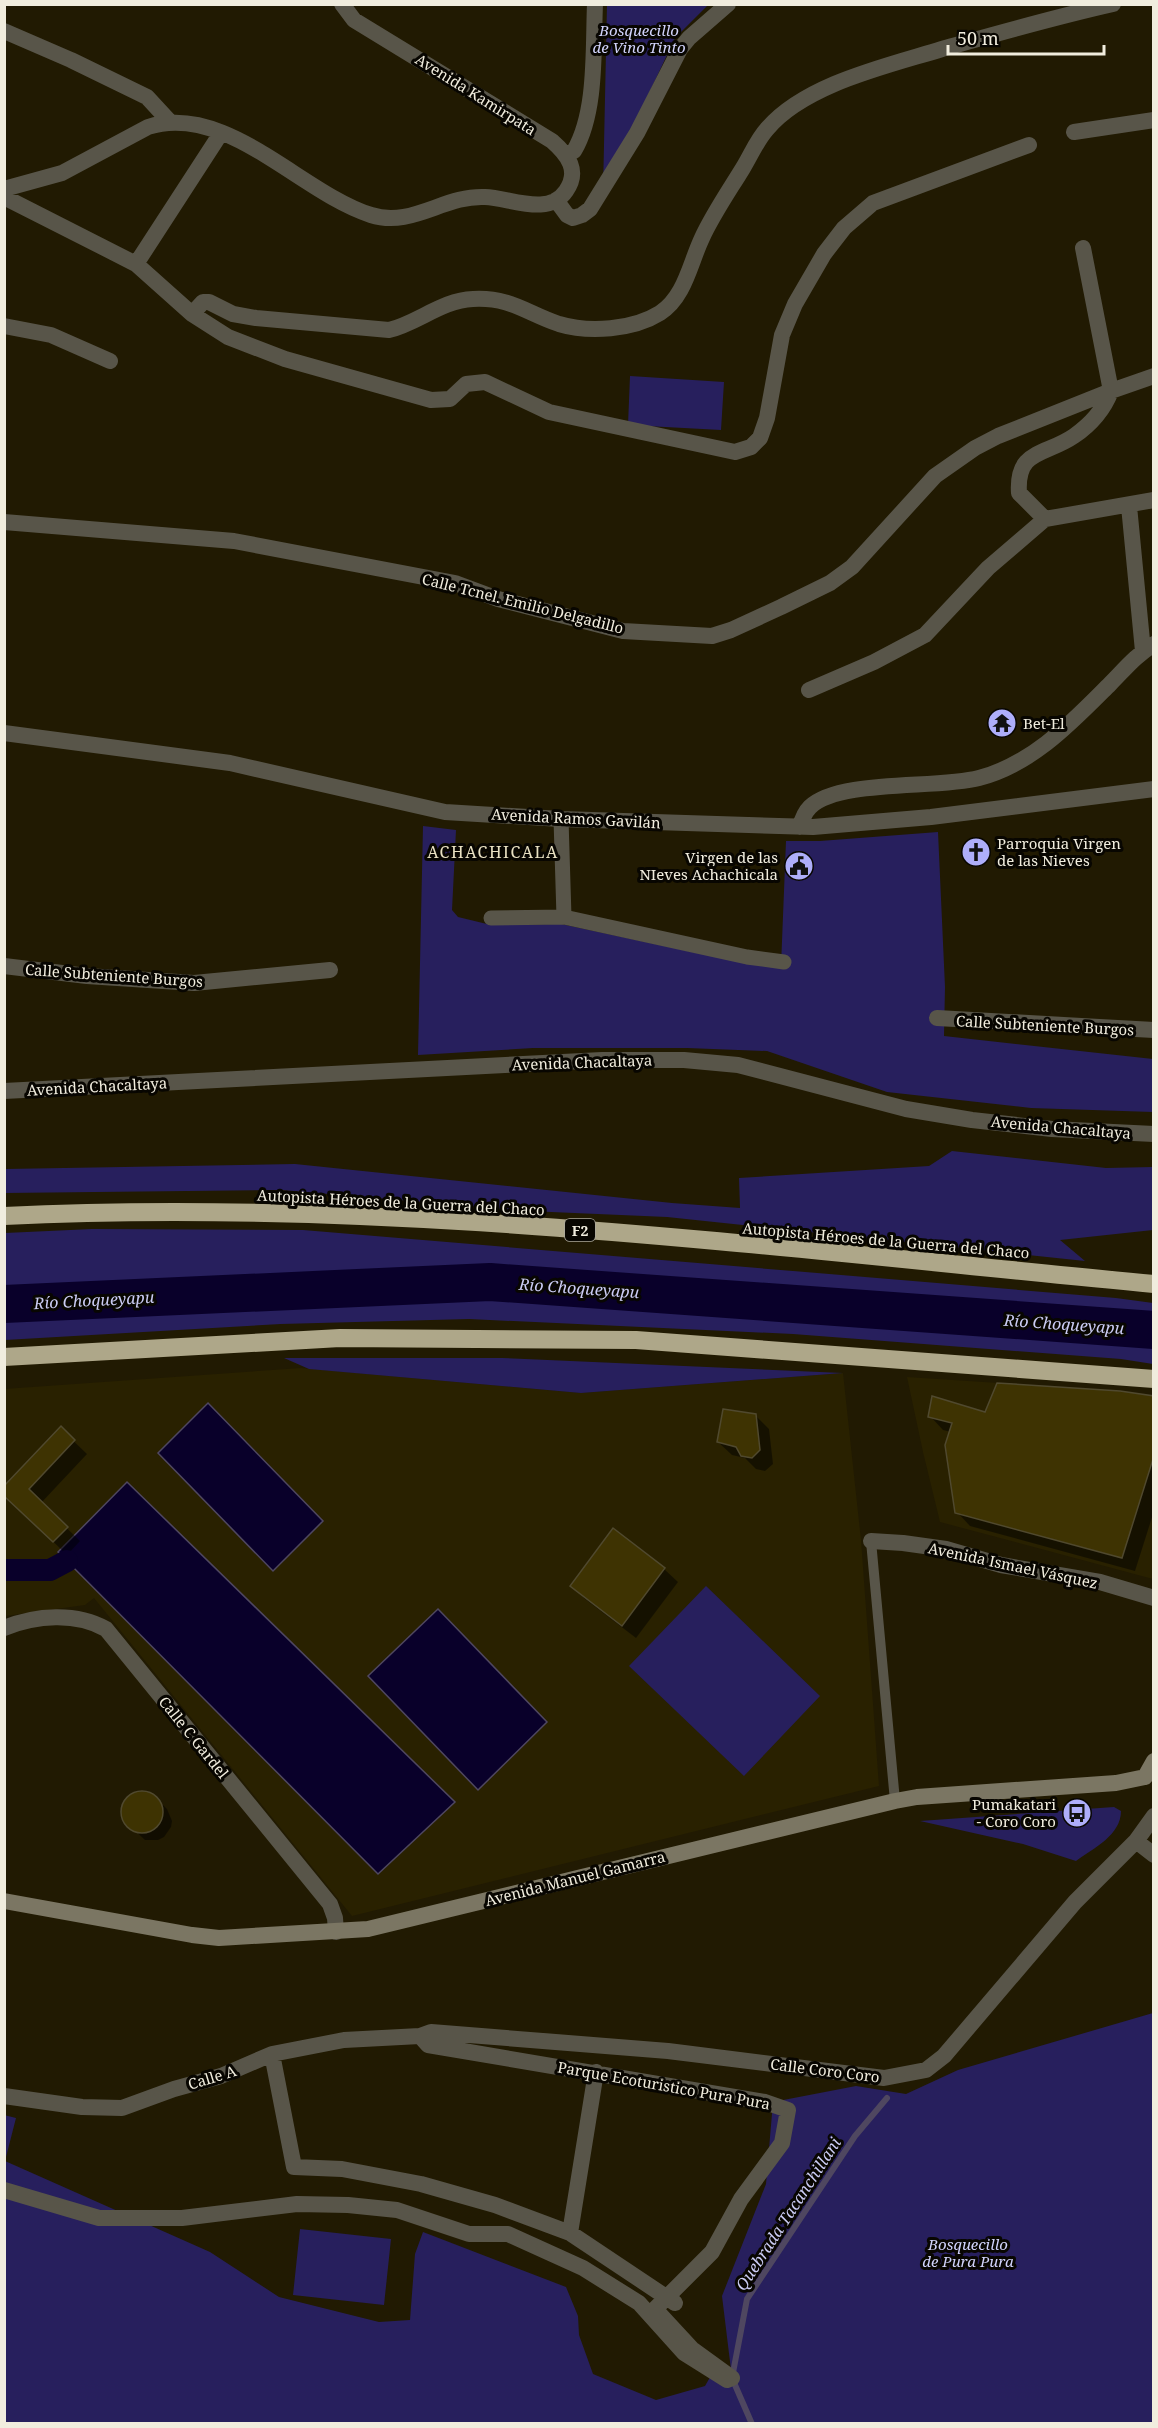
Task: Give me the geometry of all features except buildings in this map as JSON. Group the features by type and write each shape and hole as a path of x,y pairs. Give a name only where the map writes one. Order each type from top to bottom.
{"highway":[{"name":"Autopista Héroes de la Guerra del Chaco","path":"4,1216 87,1212 310,1214 549,1227 1154,1284"},
{"path":"4,1357 340,1338 636,1340 1154,1379"}],"main road":[{"path":"1149,1780 1154,1761"},
{"name":"Avenida Manuel Gamarra","path":"4,1901 219,1938 368,1929 894,1801 917,1797 1149,1780"}],"street":[{"name":"Avenida Kamirpata","path":"342,4 354,20 552,141 566,154"},
{"path":"4,189 62,172 148,128 171,123 200,126 221,133 258,151 325,194 371,216 403,218 421,214 453,200 469,197 503,199 540,206 551,204 568,188 572,175 572,162 566,154 574,151 580,140 588,111 595,4"},
{"path":"556,200 573,218 590,209 637,133 680,50 689,38 728,4"},
{"path":"192,314 202,302 209,302 233,314 256,318 388,330 409,325 459,300 496,299 520,306 560,324 577,327 597,328 626,325 650,318 671,303 688,273 702,238 766,130 791,106 856,75 1039,21 1113,4"},
{"path":"4,32 71,60 147,97 162,110 171,123"},
{"path":"1074,132 1154,120"},
{"path":"136,264 221,133"},
{"path":"4,197 136,264 192,314 228,338 285,359 431,400 450,399 466,384 485,382 549,412 735,452 751,447 760,438 767,418 782,335 795,304 824,254 844,228 873,203 1029,145"},
{"path":"1045,519 1019,493 1018,476 1026,460 1074,436 1104,407 1111,390 1083,248"},
{"path":"4,326 51,335 110,361"},
{"name":"Calle Tcnel. Emilio Delgadillo","path":"4,522 234,541 455,583 498,599 623,631 712,636 731,630 830,583 852,567 934,476 975,448 1111,390 1154,376"},
{"path":"809,690 874,662 925,635 988,568 1045,519 1154,500"},
{"path":"800,827 802,816 811,806 841,793 864,789 958,782 987,776 1013,766 1035,753 1112,682 1131,660 1148,647 1129,506"},
{"name":"Avenida Ramos Gavilán","path":"4,733 230,763 444,812 561,819 800,827 931,818 1154,789"},
{"path":"561,819 564,917"},
{"path":"491,918 564,917 747,957 784,962"},
{"name":"Calle Subteniente Burgos","path":"4,966 87,976 194,983 330,970"},
{"name":"Calle Subteniente Burgos","path":"937,1018 1154,1030"},
{"name":"Avenida Chacaltaya","path":"4,1091 591,1060 684,1060 738,1065 906,1109 972,1120 1052,1129 1154,1134"},
{"name":"Avenida Ismael Vásquez","path":"871,1541 903,1543 946,1550 1001,1565 1101,1582 1154,1598"},
{"name":"Calle C Gardel","path":"4,1628 23,1621 65,1617 94,1622 106,1629 330,1904 335,1918 336,1932"},
{"name":"Calle Coro Coro","path":"420,2036 432,2032 668,2051 884,2078 926,2070 944,2056 1075,1902 1136,1841 1154,1816"},
{"path":"1136,1841 1154,1855"},
{"name":"Calle A","path":"4,2096 82,2107 122,2108 174,2089 232,2072 272,2054 344,2040 420,2036"},
{"name":"Parque Ecoturistico Pura Pura","path":"420,2036 428,2045 765,2102 788,2110 782,2144 741,2199 712,2252 661,2303"},
{"path":"4,2190 99,2218 182,2218 297,2204 348,2205 397,2210 469,2234 508,2234 583,2268 639,2303 684,2353 727,2380 732,2378 692,2349 661,2303 570,2233 495,2205 421,2184 342,2169 294,2168 272,2054"},
{"path":"570,2233 596,2072"}],"lane":[{"path":"871,1541 894,1801"}],"shaded area":[{"path":"301,1368 581,1393 843,1373 861,1540 879,1786 352,1916 94,1598 85,1605 5,1616 4,1389"},
{"path":"907,1377 1120,1391 1153,1396 1153,1579 940,1522"},
{"path":"208,1403 323,1521 273,1571 158,1453"},
{"path":"127,1482 455,1802 378,1874 58,1552"},
{"path":"438,1609 547,1722 478,1790 368,1676"}],"green space":[{"name":"Bosquecillo de Vino Tinto","path":"607,5 708,5 675,38 603,191"},
{"path":"630,376 724,382 721,430 628,425"},
{"path":"423,826 456,830 452,910 458,917 491,925 561,924 749,964 781,966 786,841 820,841 938,832 945,987 944,1036 1153,1059 1153,1112 1031,1108 887,1092 767,1051 687,1048 533,1048 418,1055"},
{"path":"952,1151 1106,1168 1153,1167 1153,1230 1060,1240 1085,1261 667,1217 528,1211 282,1190 4,1193 5,1169 295,1164 740,1208 739,1178 929,1166"},
{"path":"92,1229 303,1230 1116,1298 1153,1303 1153,1319 1054,1312 895,1295 487,1268 186,1281 5,1292 5,1233"},
{"path":"486,1297 1147,1344 1153,1345 1153,1364 1121,1359 793,1334 469,1319 281,1324 5,1340 5,1320"},
{"path":"284,1358 502,1358 843,1373 581,1393 309,1369"},
{"path":"706,1586 820,1696 744,1776 629,1666"},
{"path":"1114,1807 1121,1811 1120,1820 1112,1834 1076,1861 1023,1844 920,1821"},
{"name":"Bosquecillo de Pura Pura","path":"1153,2013 1153,2423 5,2423 4,2115 16,2118 5,2161 210,2252 279,2297 379,2322 410,2320 415,2254 423,2232 566,2287 578,2316 579,2335 593,2374 656,2400 705,2386 713,2372 732,2378 722,2296 766,2184 773,2102 856,2086 906,2094 958,2070"},
{"path":"300,2229 391,2239 384,2305 293,2295"}],"waterway":[{"name":"Río Choqueyapu","path":"4,1304 490,1282 1154,1330"},
{"path":"4,1570 50,1570 67,1561"},
{"name":"Quebrada Tacanchillani","path":"752,2424 732,2378 747,2299 855,2136 887,2098"}],"place":[{"name":"Bet-El","path":"1002,723"},
{"name":"Parroquia Virgen de las Nieves","path":"976,852"},
{"name":"Virgen de las NIeves Achachicala","path":"799,866"},
{"name":"Pumakatari - Coro Coro","path":"1077,1813"}],"district":[{"name":"ACHACHICALA","path":"493,852"}]}
